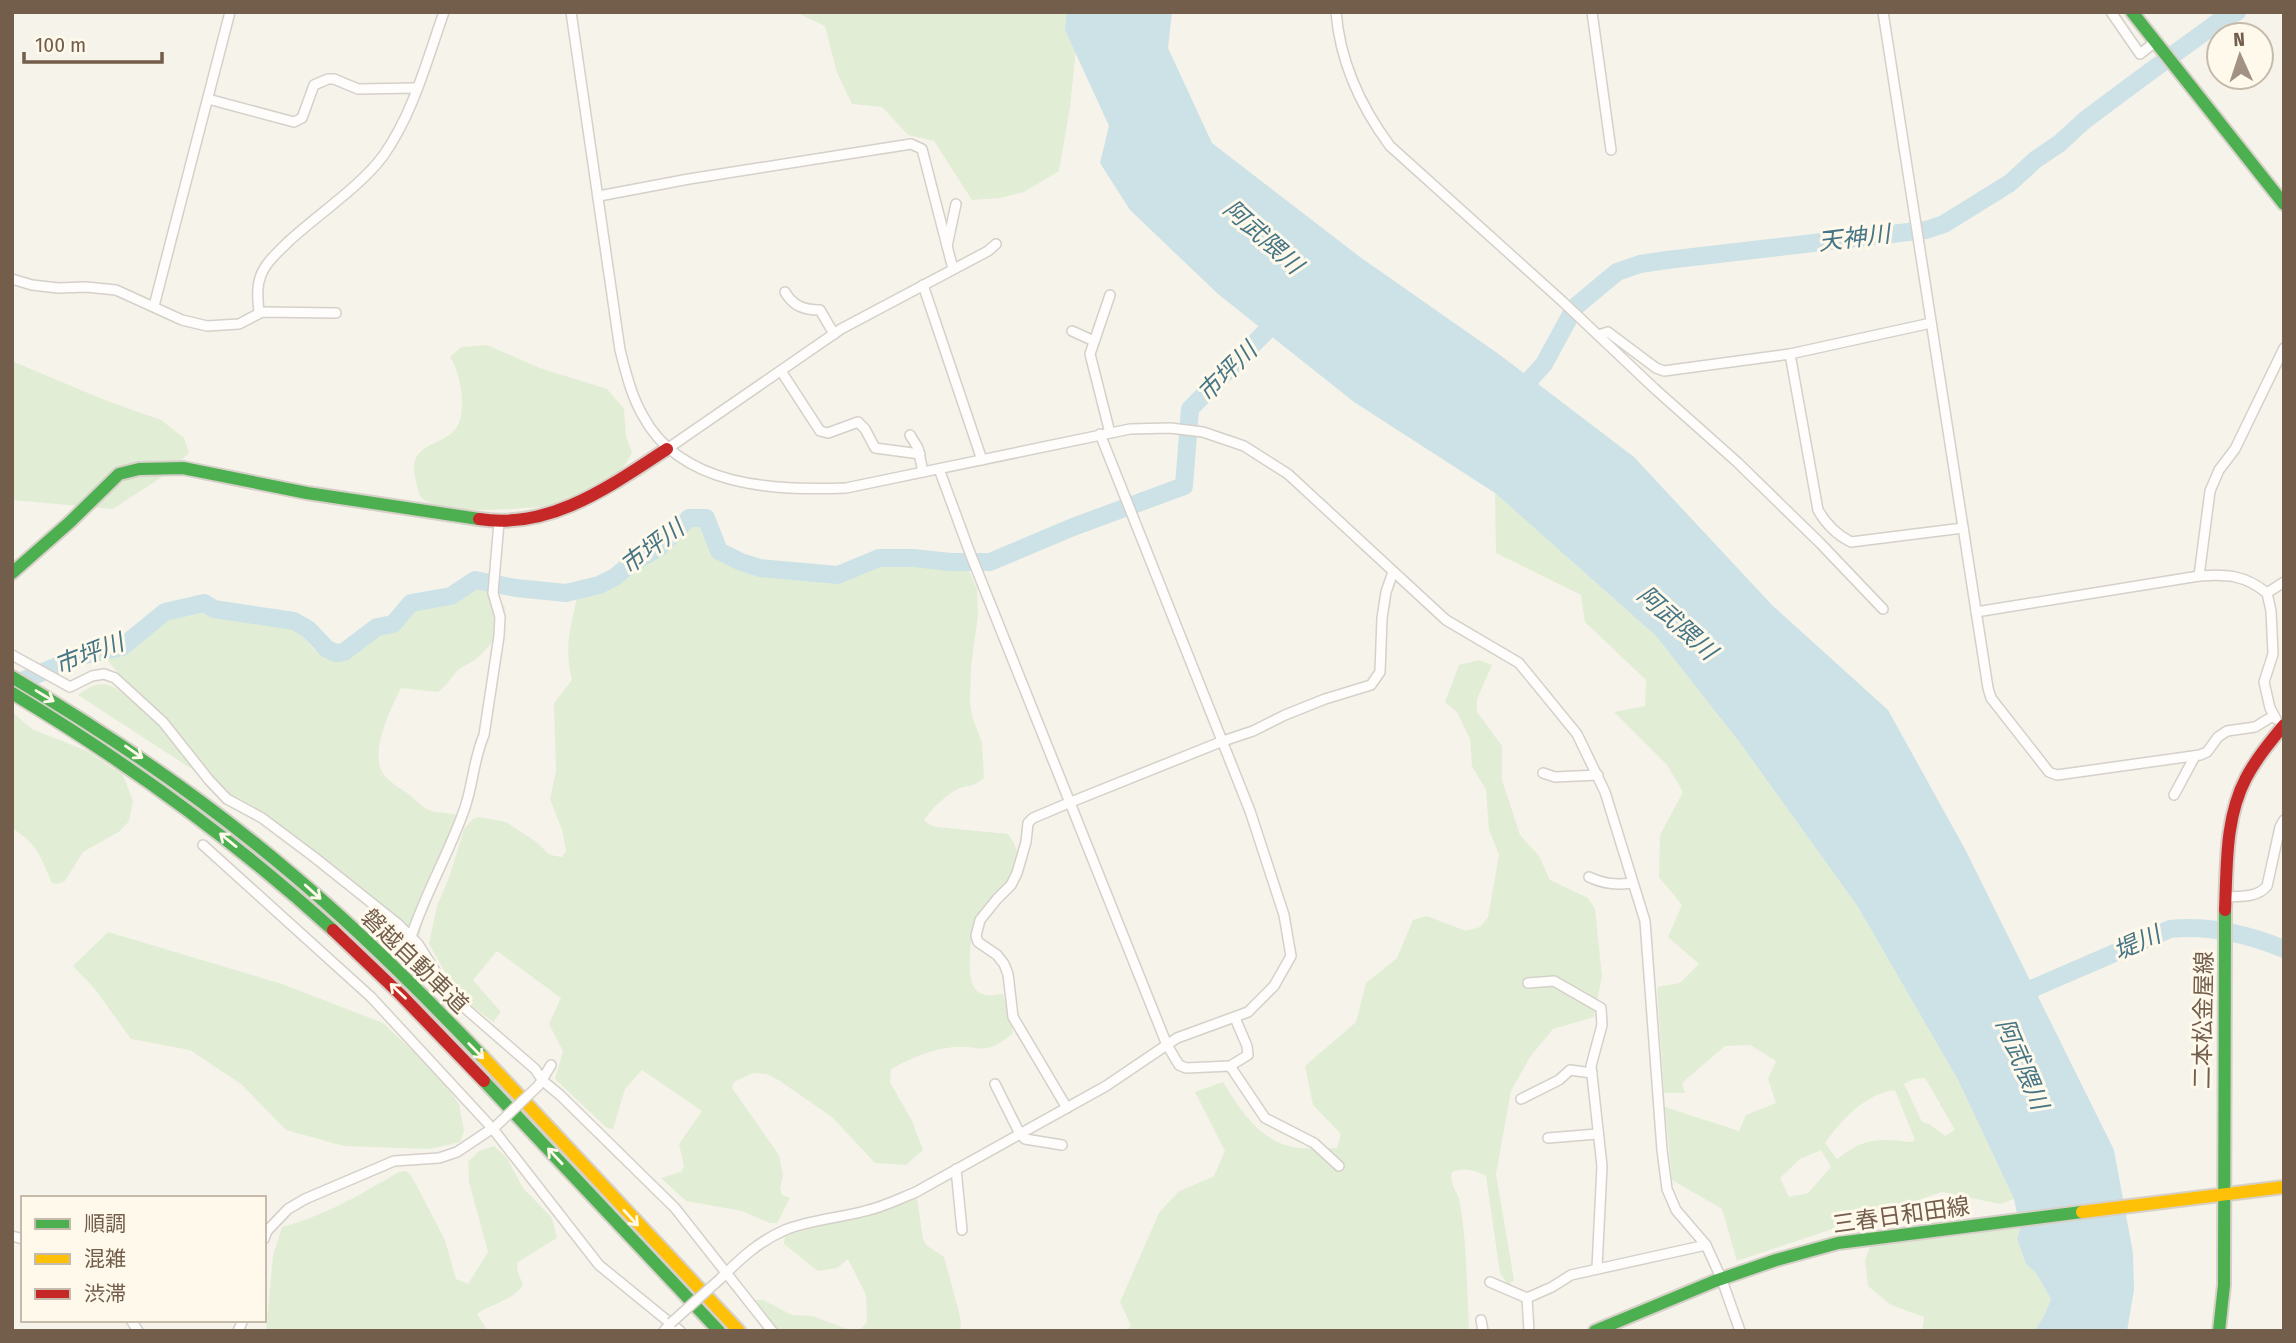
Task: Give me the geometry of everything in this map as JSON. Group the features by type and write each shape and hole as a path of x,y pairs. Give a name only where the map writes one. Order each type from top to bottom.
{"main road":[{"path":"2132,12 2284,204"},
{"path":"12,573 119,474 139,469 183,468 307,493 499,522 532,517 578,504 667,449"},
{"name":"磐越自動車道","path":"12,677 130,750 220,815 293,874 366,941 495,1070 738,1331"},
{"name":"磐越自動車道","path":"12,693 144,776 213,827 287,888 348,944 485,1080 719,1331"},
{"name":"二本松金屋線","path":"2219,1331 2224,1285 2224,923 2229,836 2234,809 2246,778 2284,725"},
{"name":"三春日和田線","path":"1595,1331 1802,1251 1838,1243 2284,1187"}],"street":[{"path":"154,306 230,12"},
{"path":"259,313 261,274 271,260 312,220 375,166 393,140 417,88 444,12"},
{"path":"571,12 618,337 631,391 644,418 667,449 719,477 807,490 846,488 1105,433 1150,428 1203,432 1244,446 1288,474 1446,620 1519,663 1577,734 1598,775 1622,845 1647,932 1667,1189 1676,1210 1706,1245 1740,1331"},
{"path":"1336,12 1344,55 1355,88 1390,146 1737,462 1883,608"},
{"path":"1592,12 1611,150"},
{"path":"1883,12 1991,698 2049,772 2057,775 2195,756 2207,752 2218,737 2227,731 2255,727 2273,716"},
{"path":"2111,12 2140,54 2156,43"},
{"path":"208,99 294,122 302,118 314,85 324,80 334,79 358,89 417,88"},
{"path":"599,196 911,144 922,149 953,269"},
{"path":"947,246 956,204"},
{"path":"667,449 834,334 988,251 996,244"},
{"path":"12,279 58,288 116,290 182,320 207,326 239,324 259,313 336,313"},
{"path":"923,285 982,460"},
{"path":"785,292 798,306 806,310 820,310 834,334"},
{"path":"664,1331 746,1253 784,1231 892,1203 956,1169 1106,1086 1190,1032 1236,1018 1257,1006 1275,986 1290,961 1292,949 1274,880 1105,433 1090,354 1110,295"},
{"path":"1598,335 1608,332 1664,372 1790,354 1931,323"},
{"path":"1072,331 1094,341"},
{"path":"2199,576 2210,491 2219,470 2235,449 2284,348"},
{"path":"1790,354 1818,510 1824,521 1851,542 1963,527"},
{"path":"781,371 820,431 828,433 858,422 875,448 920,454"},
{"path":"910,435 920,454 923,472"},
{"path":"939,469 1167,1045 1179,1065 1186,1068 1230,1066 1248,1055 1236,1018"},
{"path":"411,937 420,908 462,817 470,794 478,747 484,735 499,636 499,617 493,593 499,522"},
{"path":"1068,1108 1013,1017 1008,974 1004,964 997,955 977,941 976,934 983,915 1011,885 1017,873 1026,842 1028,823 1033,818 1071,802 1223,741 1253,732 1325,699 1371,685 1380,672 1382,618 1386,592 1393,572"},
{"path":"1976,612 2199,576 2230,575 2248,581 2267,593 2271,611 2273,654 2264,682 2273,716 2284,725"},
{"path":"2267,593 2284,582"},
{"path":"12,655 70,687 92,676 104,674 115,678 163,722 227,799 262,818 368,899 411,937 451,996 535,1069 540,1084 560,1095 675,1208 723,1276 772,1331"},
{"path":"2174,794 2195,756"},
{"path":"1543,773 1555,777 1598,775"},
{"path":"2226,897 2254,894 2267,886 2280,827 2284,820"},
{"path":"203,845 371,997 495,1128 599,1265 680,1331"},
{"path":"1589,877 1602,883 1632,883"},
{"path":"1528,983 1554,981 1601,1008 1602,1025 1591,1066 1602,1166 1597,1268"},
{"path":"266,1234 288,1209 305,1199 394,1161 439,1158 457,1152 495,1128 540,1084 551,1065"},
{"path":"1230,1066 1265,1118 1314,1143 1339,1166"},
{"path":"1521,1099 1559,1080 1570,1070 1592,1073"},
{"path":"995,1084 1025,1139 1062,1145"},
{"path":"1548,1138 1597,1134"},
{"path":"956,1169 962,1230"},
{"path":"1490,1282 1527,1298 1571,1275 1706,1245"},
{"path":"1527,1298 1529,1331"}],"green space":[{"path":"795,12 1080,12 1070,107 1059,171 1024,192 1000,198 972,200 934,141 908,135 882,107 852,104 837,73 825,26"},
{"path":"487,345 540,368 607,389 624,409 626,436 632,453 624,466 592,490 561,505 465,509 430,503 420,496 414,473 415,460 422,450 453,432 461,416 460,384 450,357 461,347"},
{"path":"12,361 107,401 161,420 184,438 189,453 162,477 113,509 12,500"},
{"path":"1495,493 1656,636 1740,743 1858,907 1958,1080 2014,1199 2000,1204 1942,1192 1737,1261 1722,1209 1672,1180 1665,1107 1739,1131 1746,1115 1776,1103 1768,1079 1776,1061 1750,1045 1725,1046 1682,1083 1685,1093 1664,1093 1657,987 1680,983 1699,964 1668,937 1682,905 1659,877 1660,835 1683,792 1667,765 1614,712 1645,706 1646,680 1585,622 1581,595 1496,553","holes":["1925,1078 1955,1130 1945,1136 1922,1122 1904,1084","1895,1090 1915,1140 1871,1141 1855,1147 1837,1159 1825,1143 1855,1109 1884,1092","1821,1150 1831,1167 1808,1193 1789,1197 1780,1178 1800,1159"]},
{"path":"694,524 708,526 725,552 781,569 830,569 882,552 911,550 962,555 977,589 978,615 971,667 970,703 982,743 984,778 948,795 924,820 936,827 1008,834 1017,852 1010,877 976,922 970,958 973,986 983,994 1003,994 1013,1033 994,1046 940,1049 891,1069 890,1082 912,1121 923,1150 906,1165 875,1163 832,1117 767,1074 753,1073 734,1082 732,1088 779,1155 783,1175 780,1188 782,1195 790,1198 777,1223 770,1223 742,1211 686,1201 661,1178 681,1172 684,1166 679,1144 702,1111 642,1070 625,1089 613,1129 607,1128 555,1079 563,1051 549,1024 561,998 497,951 473,980 501,1012 493,1022 458,995 429,944 437,906 464,829 473,819 480,817 506,822 535,841 550,855 562,857 566,851 562,830 550,799 556,771 554,703 572,680 568,648 577,598 581,592 607,582 642,555 666,545"},
{"path":"479,588 492,592 505,607 502,623 492,642 474,661 457,671 438,692 401,688 382,732 378,757 385,776 426,809 461,816 436,861 418,942 264,816 78,695 92,686 104,684 110,685 128,698 137,695 107,660 174,613 218,610 286,622 297,629 314,650 349,658 374,635 399,623 419,603 452,597"},
{"path":"1479,660 1492,665 1477,699 1477,712 1502,746 1502,780 1520,835 1539,856 1550,880 1588,898 1595,909 1602,976 1594,1017 1553,1029 1530,1057 1511,1091 1496,1174 1514,1280 1508,1285 1500,1273 1486,1176 1465,1169 1452,1172 1451,1176 1462,1219 1469,1331 1124,1331 1131,1326 1120,1302 1159,1213 1178,1192 1214,1176 1225,1151 1195,1092 1223,1082 1253,1124 1273,1140 1298,1148 1337,1148 1341,1134 1313,1105 1305,1066 1356,1022 1366,983 1397,958 1413,920 1427,916 1466,931 1480,927 1488,917 1499,855 1489,830 1486,790 1472,766 1470,739 1457,712 1445,702 1459,665"},
{"path":"12,712 32,729 87,751 123,775 133,801 129,821 120,831 83,852 65,881 58,884 52,883 33,846 12,828"},
{"path":"108,932 282,984 383,1023 438,1075 459,1104 464,1131 460,1142 430,1149 344,1146 286,1130 241,1084 190,1050 131,1039 94,988 73,966"},
{"path":"494,1146 507,1158 523,1188 552,1218 557,1238 518,1262 517,1270 523,1285 519,1290 477,1314 488,1331 266,1331 273,1256 282,1227 328,1211 399,1172 406,1171 411,1175 445,1240 456,1279 468,1284 488,1252 469,1182 468,1162 479,1151"},
{"path":"917,1198 923,1239 926,1245 944,1257 960,1316 961,1331 858,1331 867,1323 866,1295 848,1259 837,1268 818,1271 784,1244 785,1236"},
{"path":"2020,1228 2017,1239 2026,1264 2036,1273 2051,1299 2034,1331 1922,1331 1924,1317 1891,1305 1868,1286 1865,1260 1870,1247"},
{"path":"750,1300 763,1300 792,1315 812,1316 853,1331 776,1331"}],"water":[{"name":"阿武隈川","path":"1067,12 1172,12 1168,48 1212,143 1360,257 1500,355 1634,457 1772,605 1888,710 1965,849 2114,1150 2133,1253 2134,1290 2127,1331 2034,1331 2051,1299 2036,1273 2026,1264 2017,1239 2020,1228 2014,1199 1958,1080 1858,907 1740,743 1656,636 1495,493 1354,402 1218,294 1130,210 1100,163 1109,126 1065,30"}],"waterway":[{"name":"天神川","path":"1516,395 1544,364 1575,307 1617,272 1640,264 1667,260 1926,230 1944,224 2010,183 2085,120 2218,22 2237,12"},
{"name":"市坪川","path":"12,685 81,656 122,647 165,612 204,603 214,609 294,621 308,629 327,649 336,653 344,652 377,627 393,624 411,603 451,596 475,580 516,588 566,593 599,585 660,547 689,518 706,518 719,551 760,568 838,575 879,558 990,562 1073,527 1184,486 1190,409 1282,315"},
{"name":"堤川","path":"2013,997 2170,929 2199,928 2228,932 2284,949"}],"traffic: fast":[{"path":"2132,12 2284,204"},
{"path":"12,573 119,474 139,469 183,468 307,493 479,519"},
{"path":"12,677 156,769 258,846 366,939 483,1057"},
{"path":"12,693 97,747 218,833 333,930"},
{"path":"2219,1331 2224,1285 2225,910"},
{"path":"484,1081 719,1331"},
{"path":"1595,1331 1715,1281 1838,1243 2082,1212"}],"traffic: slow":[{"path":"483,1057 739,1331"},
{"path":"2082,1212 2284,1187"}],"traffic: jam":[{"path":"479,519 505,521 531,518 555,511 601,490 667,449"},
{"path":"2225,910 2228,842 2239,793 2254,764 2284,725"},
{"path":"333,930 400,994 484,1081"}]}
